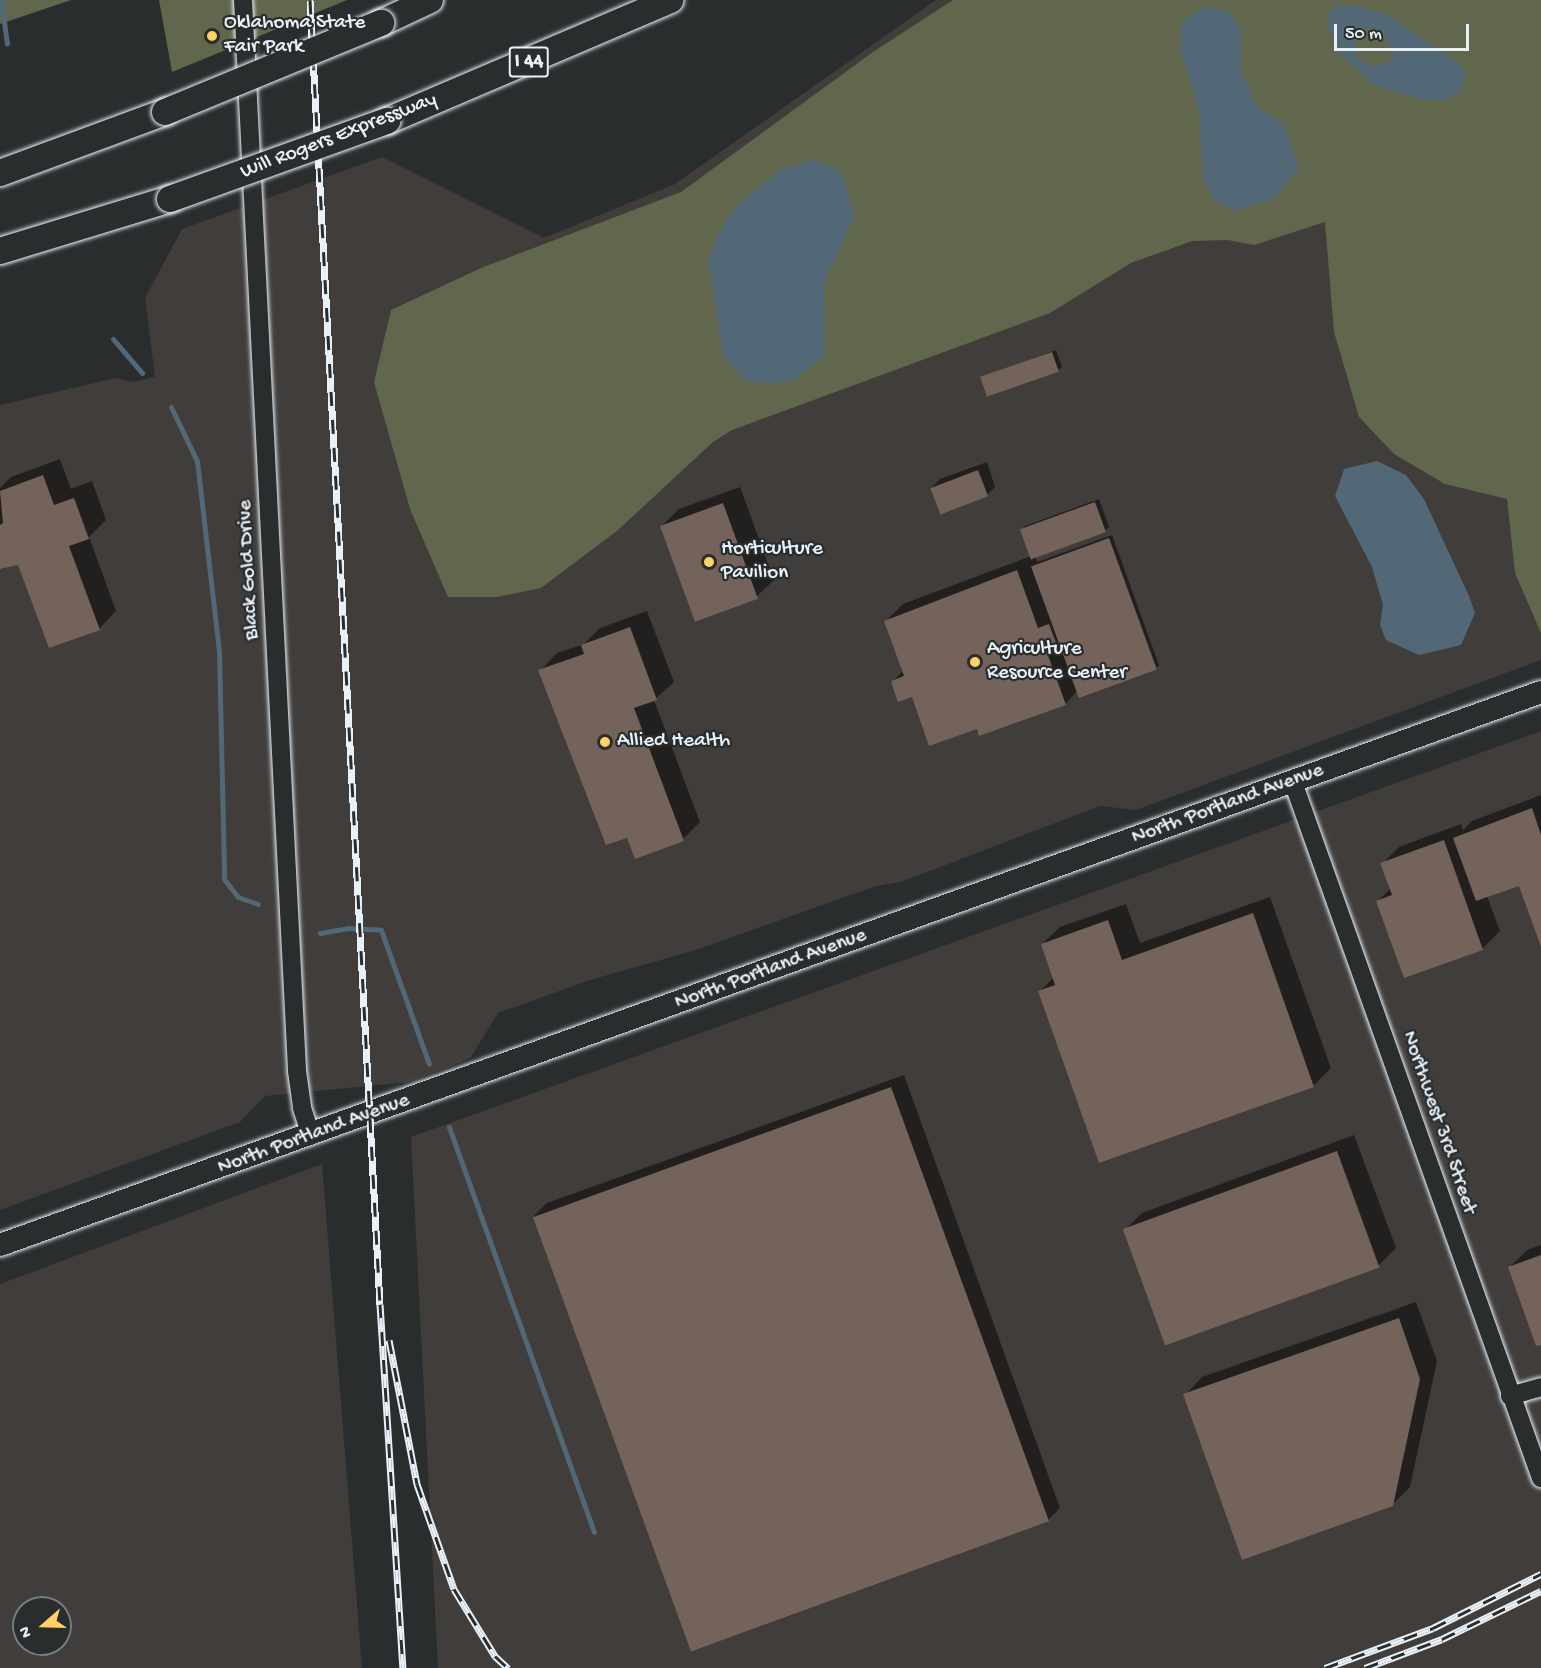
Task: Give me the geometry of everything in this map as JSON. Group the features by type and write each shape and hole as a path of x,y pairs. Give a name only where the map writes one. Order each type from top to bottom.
{"highway":[{"path":"0,173 165,112 381,23 430,0"},
{"name":"Will Rogers Expressway","path":"0,251 170,199 387,121 670,0"}],"main road":[{"name":"North Portland Avenue","path":"0,1245 311,1136 1541,692"}],"street":[{"name":"Black Gold Drive","path":"243,0 297,1071 302,1108 311,1136"},
{"name":"Northwest 3rd Street","path":"1293,782 1541,1478"},
{"path":"1510,1396 1541,1387"}],"shaded area":[{"path":"936,0 1541,0 1541,660 1136,810 1100,806 901,882 876,886 696,950 590,980 498,1013 471,1057 461,1062 408,1082 265,1096 240,1122 0,1210 0,405 115,378 132,382 155,377 145,298 182,229 382,157 544,238 675,184"},
{"path":"1541,731 1541,1668 438,1668 411,1137"},
{"path":"322,1164 362,1668 0,1668 0,1284"}],"green space":[{"path":"0,0 71,0 0,24"},
{"name":"Oklahoma State Fair Park","path":"159,0 347,0 172,72"},
{"path":"953,0 1541,0 1541,633 1515,573 1507,499 1445,484 1394,454 1359,417 1334,332 1325,222 1254,245 1228,240 1192,241 1131,263 1050,313 732,430 713,442 618,530 541,588 497,597 448,597 410,509 374,382 391,310 481,268 681,192 873,52"}],"water":[{"path":"1351,5 1386,14 1457,63 1466,72 1461,90 1446,100 1423,100 1374,85 1340,54 1329,29 1329,14 1334,7","holes":["1366,27 1383,33 1393,55 1389,63 1369,66 1357,57 1353,29"]},
{"path":"1205,6 1230,12 1241,31 1241,70 1257,107 1285,126 1299,167 1275,198 1234,211 1213,200 1203,178 1199,109 1181,51 1181,23"},
{"path":"813,160 841,171 854,217 824,282 825,355 795,379 771,384 744,380 724,358 708,261 718,235 737,205 782,169"},
{"path":"1377,461 1406,475 1424,499 1469,596 1475,613 1461,645 1419,655 1386,640 1380,625 1383,605 1372,567 1335,496 1344,469"}],"building":[{"path":"1052,352 1059,372 987,397 980,377"},
{"path":"978,470 988,496 940,514 930,488"},
{"path":"43,475 54,505 74,498 89,539 69,546 100,630 49,648 18,565 0,569 0,525 3,523 0,491"},
{"path":"1095,502 1106,532 1031,559 1020,529"},
{"name":"Horticulture Pavilion","path":"723,503 758,599 695,622 660,526"},
{"path":"1109,538 1157,670 1079,698 1031,566"},
{"name":"Agriculture Resource Center","path":"1017,570 1038,628 1049,624 1056,643 1045,647 1066,705 979,736 977,729 929,746 912,697 898,702 894,691 891,681 904,676 884,621"},
{"name":"Allied Health","path":"630,627 657,700 634,708 684,841 635,859 627,838 606,845 538,670 584,654 581,645"},
{"path":"1532,808 1541,835 1541,947 1519,886 1476,901 1453,838"},
{"path":"1444,840 1483,950 1404,978 1376,901 1392,895 1380,863"},
{"path":"1253,913 1314,1087 1099,1163 1038,991 1055,985 1041,944 1108,920 1122,960"},
{"path":"891,1087 1049,1521 691,1651 533,1217"},
{"path":"1337,1151 1379,1268 1165,1346 1123,1229"},
{"path":"1541,1255 1541,1345 1536,1346 1508,1267"},
{"path":"1399,1318 1420,1379 1393,1506 1242,1560 1183,1394"}],"waterway":[{"path":"1,0 7,44"},
{"path":"113,339 142,373"},
{"path":"171,407 197,461 219,651 224,879 238,897 258,904"},
{"path":"320,933 348,928 381,930 429,1064"},
{"path":"449,1127 594,1532"}],"railway":[{"path":"310,0 380,1304 403,1668"},
{"path":"389,1340 417,1484 454,1589 495,1656 508,1668"},
{"path":"1325,1668 1433,1628 1541,1574"},
{"path":"1365,1668 1442,1639 1541,1591"}],"place":[{"name":"Oklahoma State Fair Park","path":"212,36"},
{"name":"Horticulture Pavilion","path":"709,562"},
{"name":"Agriculture Resource Center","path":"975,662"},
{"name":"Allied Health","path":"605,742"}]}
